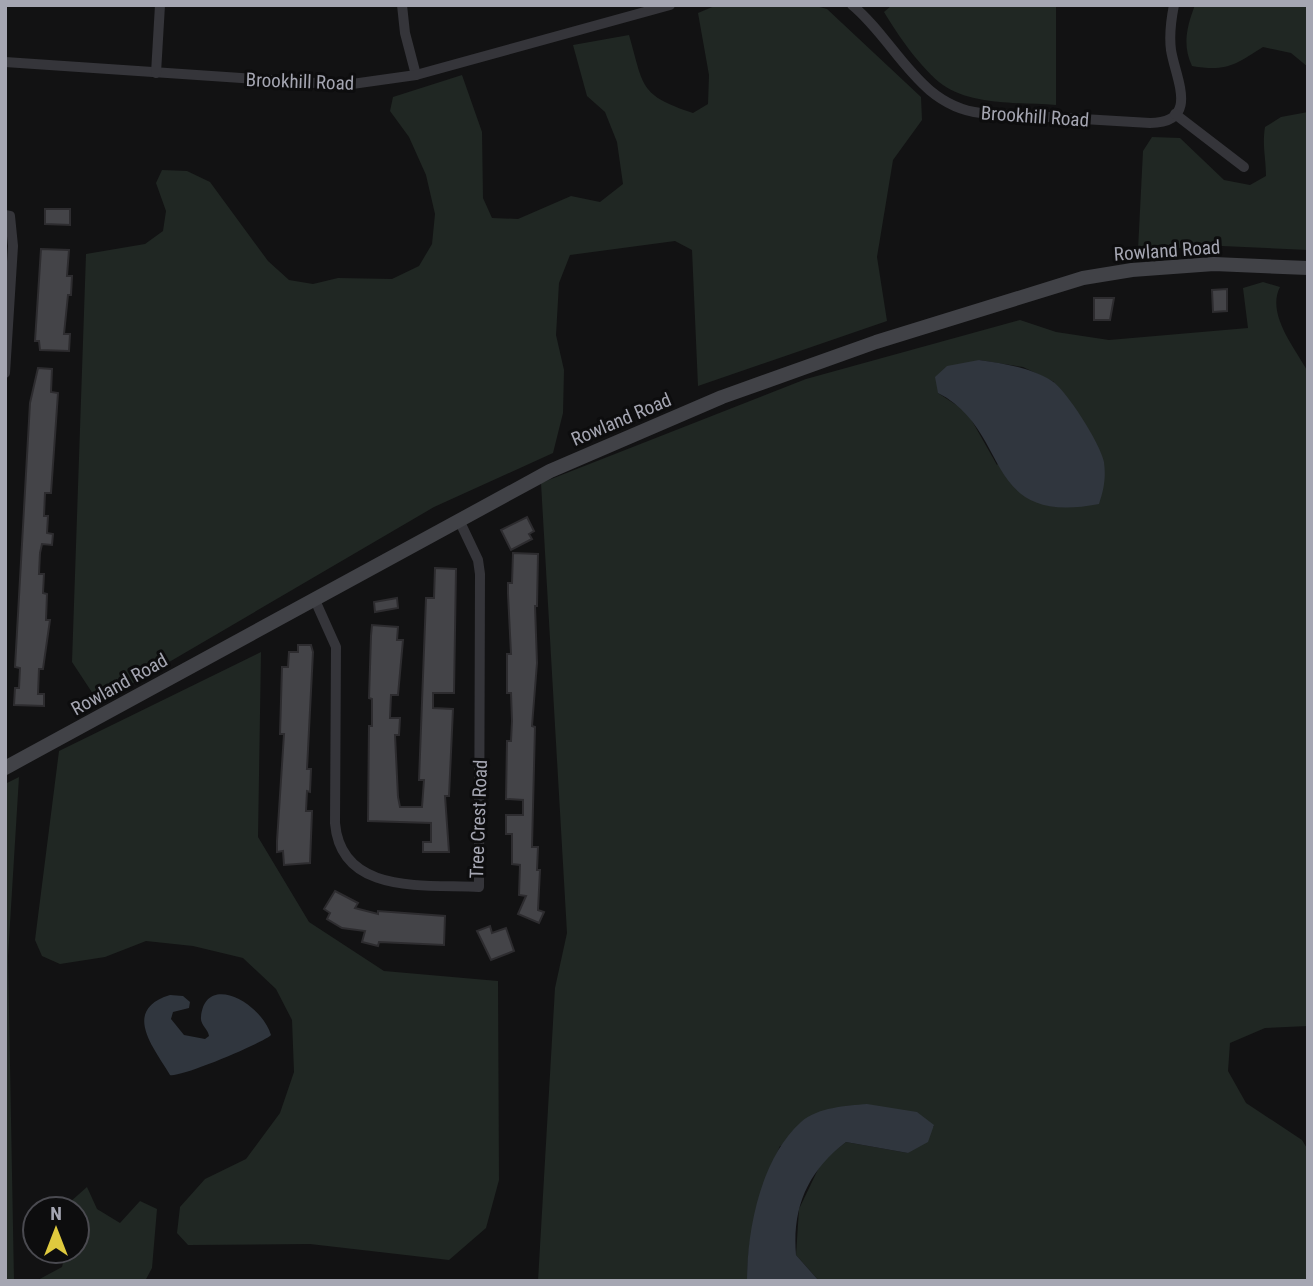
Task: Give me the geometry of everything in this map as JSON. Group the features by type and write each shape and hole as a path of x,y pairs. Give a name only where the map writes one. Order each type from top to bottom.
{"street":[{"path":"156,73 160,5"},
{"path":"402,5 405,33 415,75"},
{"name":"Brookhill Road","path":"5,62 345,85 415,75 670,5"},
{"name":"Brookhill Road","path":"852,5 930,92 958,108 981,113 1150,123 1168,120 1175,114"},
{"path":"1174,5 1170,38 1175,68 1183,91 1175,114 1244,167"},
{"path":"5,215 9,216 13,246 5,373"},
{"name":"Rowland Road","path":"7,763 550,471 722,397 1036,291 1083,278 1143,269 1214,264 1308,268"},
{"name":"Tree Crest Road","path":"314,598 336,647 335,823 341,849 358,869 382,881 479,887 480,574 478,560 459,520"}],"shaded area":[{"path":"717,5 812,5 827,9 921,97 922,120 893,160 877,257 887,321 698,386 692,250 675,241 570,255 559,283 556,335 564,370 563,413 553,453 434,507 99,703 72,662 86,254 145,244 163,231 166,211 156,183 162,170 187,171 210,182 268,261 289,280 313,284 338,278 392,279 419,266 432,244 435,214 426,175 409,137 390,111 393,97 462,75 482,132 483,198 492,218 518,219 571,196 600,202 623,184 617,142 605,112 587,96 573,45 629,35 646,87 662,101 693,113 708,104 709,75 698,13"},
{"path":"892,5 1056,5 1056,105 983,100 968,97 943,85 919,61 889,21 884,12"},
{"path":"1195,5 1308,5 1308,67 1291,53 1263,47 1230,66 1192,66 1187,51 1187,36"},
{"path":"1308,112 1308,250 1222,246 1138,250 1143,151 1152,137 1180,138 1224,180 1250,185 1266,176 1265,127 1281,117"},
{"path":"1263,282 1280,287 1277,297 1279,319 1308,372 1308,1026 1265,1028 1230,1043 1228,1071 1246,1103 1302,1140 1308,1150 1308,1281 819,1281 796,1255 799,1209 822,1161 846,1142 908,1153 934,1126 780,1146 756,1212 749,1246 747,1281 538,1281 555,988 567,933 541,483 806,379 1020,320 1056,332 1109,340 1248,328 1243,288","holes":["979,360 1023,367 1054,382 997,465 967,412 938,393"]},
{"path":"979,360 1035,372 1052,381 1066,395 1090,431 1104,462 1104,483 1099,504 1061,507 1034,502 1016,489 962,410 938,393 935,377 947,366"},
{"path":"261,652 258,837 309,922 384,971 498,981 499,1180 486,1228 449,1260 310,1244 188,1245 177,1233 180,1207 205,1179 246,1159 280,1113 294,1072 292,1020 276,989 243,958 193,946 146,941 105,957 60,964 42,956 35,940 59,751"},
{"path":"19,777 8,956 14,1281 5,1281 5,784"},
{"path":"222,994 246,1003 265,1023 271,1035 222,1059 170,1075 150,1042 144,1020 147,1010 155,1002 170,995 183,996 190,1002 189,1008 173,1012 171,1019 184,1035 205,1039 209,1036 201,1020 205,1004 212,996"},
{"path":"867,1104 917,1112 934,1125 928,1142 908,1153 846,1142 812,1178 805,1191 797,1221 796,1255 819,1281 747,1281 750,1239 759,1196 766,1174 787,1137 801,1122 816,1113 832,1108"},
{"path":"87,1187 91,1195 78,1195"},
{"path":"91,1196 97,1209 120,1223 140,1201 157,1209 152,1268 145,1281 36,1281 62,1267 91,1265"}],"building":[{"path":"45,209 70,209 70,225 45,224"},
{"path":"41,249 69,250 67,276 72,276 71,295 68,295 64,334 70,334 69,351 40,350 39,341 35,341"},
{"path":"1227,289 1227,311 1213,312 1212,290"},
{"path":"1094,298 1114,298 1110,320 1094,320"},
{"path":"38,368 52,369 51,392 58,393 51,493 45,493 44,516 48,516 47,533 53,534 52,545 42,544 39,574 44,574 43,593 47,594 46,620 50,620 43,669 39,669 38,694 44,694 44,706 14,705 15,688 19,688 20,668 15,667 30,403"},
{"path":"527,517 534,531 529,534 532,539 511,550 501,530"},
{"path":"513,553 538,554 535,606 537,663 532,726 535,727 532,847 538,847 538,910 544,912 539,923 518,914 526,896 519,895 520,865 512,864 512,834 506,834 506,815 523,815 523,800 506,799 507,741 511,741 512,721 511,693 507,693 507,654 511,654 508,583 512,583"},
{"path":"435,568 456,569 454,693 433,693 433,708 453,709 449,796 445,796 449,852 423,852 423,842 431,842 431,823 368,821 372,625 398,627 397,640 403,640 398,695 391,695 390,718 400,718 399,735 395,735 398,797 400,807 422,807 424,780 419,780 426,598 434,598"},
{"path":"397,598 398,608 375,612 374,602"},
{"path":"298,645 311,645 313,652 307,769 311,769 310,792 307,791 306,811 312,811 310,863 284,865 283,851 277,852 284,734 280,734 282,667 288,667 289,652 298,652"},
{"path":"335,891 358,903 355,908 378,914 378,911 445,916 444,945 379,942 378,946 362,942 365,931 342,928 327,919 330,913 324,909"},
{"path":"490,926 492,933 506,928 514,951 491,960 477,931"}]}
